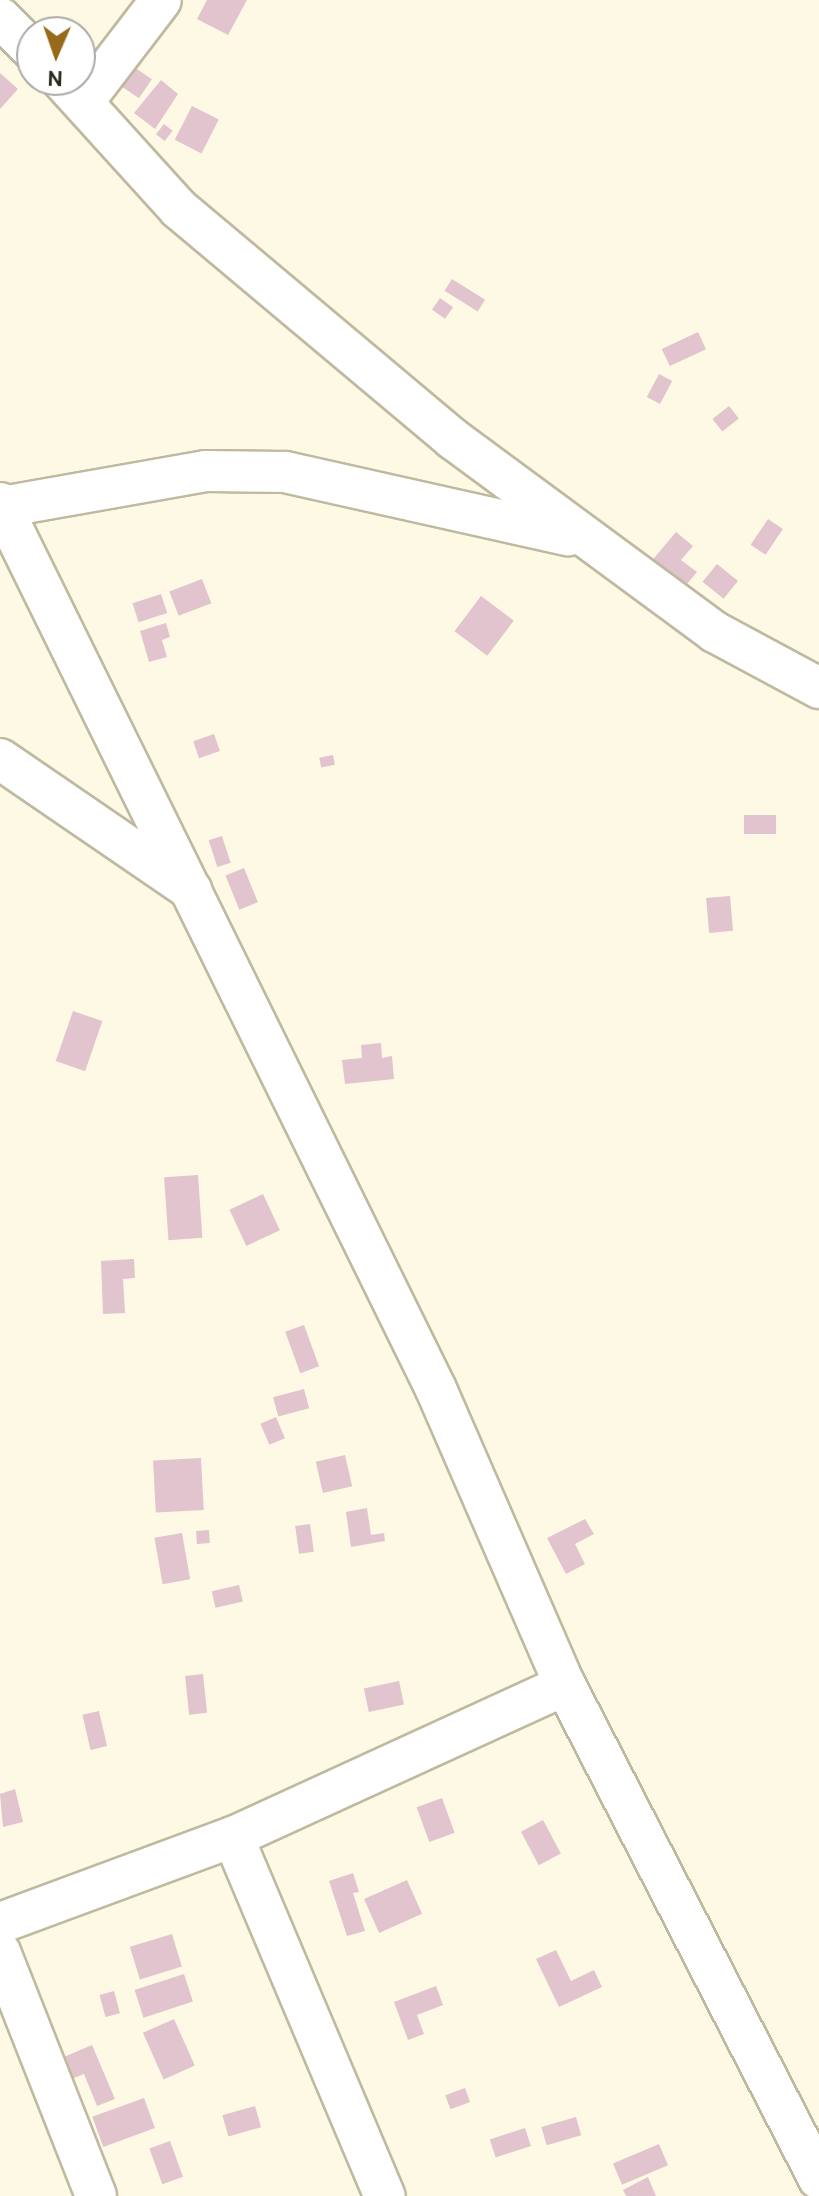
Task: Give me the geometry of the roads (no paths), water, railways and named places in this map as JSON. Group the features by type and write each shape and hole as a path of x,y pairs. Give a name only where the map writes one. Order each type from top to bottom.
{"street":[{"path":"96,67 161,0"},
{"path":"0,18 16,34"},
{"path":"77,96 179,209 453,439 715,632 819,688"},
{"path":"585,539 285,472 206,471 1,505 436,1389 565,1685 819,2179"},
{"path":"0,759 192,891"},
{"path":"0,1923 233,1837 565,1685"},
{"path":"233,1837 385,2196"},
{"path":"0,1952 96,2196"}]}
